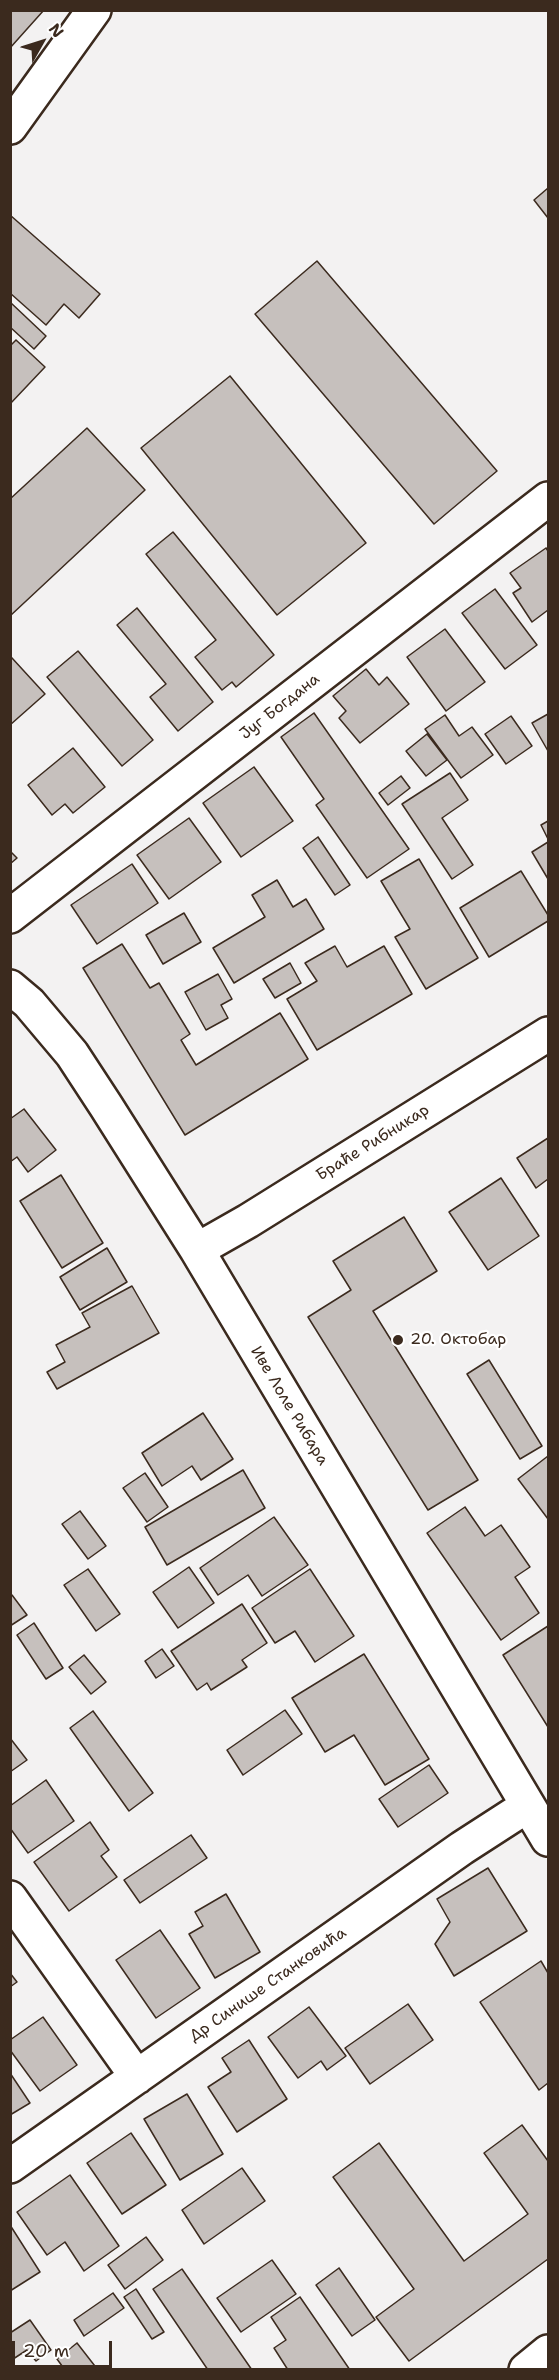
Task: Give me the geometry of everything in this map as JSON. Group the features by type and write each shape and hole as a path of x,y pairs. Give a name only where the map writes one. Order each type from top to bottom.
{"street":[{"path":"10,127 94,10"},
{"name":"Југ Богдана","path":"10,916 549,499"},
{"name":"Иве Лоле Рибара","path":"10,987 29,1004 72,1054 197,1250 527,1806 549,1839"},
{"name":"Браће Рибникар","path":"197,1250 248,1221 549,1034"},
{"name":"Др Синише Станковића","path":"10,2166 462,1848 527,1806"},
{"path":"10,1898 137,2077"},
{"path":"526,2370 549,2352"}],"building":[{"path":"10,10 44,10 10,48"},
{"path":"548,188 548,218 534,200"},
{"path":"10,215 100,294 79,318 64,304 46,325 10,293"},
{"path":"317,261 497,471 434,524 255,314"},
{"path":"10,302 46,336 34,349 10,327"},
{"path":"16,340 45,367 10,404 10,346"},
{"path":"230,376 366,543 277,615 141,448"},
{"path":"87,428 145,490 10,616 10,499"},
{"path":"173,532 274,655 236,687 232,682 222,690 195,657 216,640 146,554"},
{"path":"546,548 548,551 548,610 532,622 513,593 521,588 510,573"},
{"path":"495,589 537,645 505,669 462,613"},
{"path":"137,608 213,702 178,731 150,697 166,684 117,625"},
{"path":"445,629 485,682 446,711 407,657"},
{"path":"78,651 153,740 122,766 47,677"},
{"path":"12,658 45,694 10,725 10,660"},
{"path":"366,669 379,685 387,677 409,704 360,743 339,718 346,711 333,696"},
{"path":"314,713 409,849 367,878 316,805 324,799 281,737"},
{"path":"548,714 548,751 532,723"},
{"path":"445,715 459,736 472,727 493,755 461,778 425,729"},
{"path":"511,716 532,746 506,764 485,734"},
{"path":"427,734 447,760 426,776 406,751"},
{"path":"73,748 105,787 73,813 65,804 52,815 28,785"},
{"path":"254,767 293,821 241,857 203,803"},
{"path":"450,773 468,800 442,818 473,865 452,879 402,804"},
{"path":"401,776 410,788 388,805 379,793"},
{"path":"189,818 221,862 169,899 137,855"},
{"path":"548,821 548,839 541,825"},
{"path":"318,837 350,885 335,895 303,848"},
{"path":"548,842 548,879 532,852"},
{"path":"10,851 17,858 10,864"},
{"path":"419,859 478,958 426,989 395,937 410,929 381,881"},
{"path":"132,864 158,903 97,944 71,905"},
{"path":"521,871 548,915 548,921 489,957 460,908"},
{"path":"277,880 293,907 306,899 324,929 234,983 213,948 265,917 252,895"},
{"path":"184,913 201,942 163,964 146,935"},
{"path":"122,944 150,988 159,983 190,1034 181,1040 196,1065 280,1013 308,1059 185,1135 83,968"},
{"path":"335,946 347,967 384,946 412,994 317,1050 287,999 317,981 305,963"},
{"path":"290,963 301,983 275,998 263,979"},
{"path":"218,974 232,999 221,1005 228,1018 206,1030 185,992"},
{"path":"24,1109 56,1150 28,1172 17,1157 10,1162 10,1119"},
{"path":"548,1138 548,1179 536,1188 517,1158"},
{"path":"61,1175 103,1243 62,1268 20,1201"},
{"path":"501,1178 539,1236 488,1270 449,1212"},
{"path":"404,1217 437,1271 373,1311 478,1480 428,1510 308,1317 351,1290 333,1261"},
{"path":"107,1248 127,1282 80,1310 60,1277"},
{"path":"132,1286 159,1333 57,1389 47,1372 65,1362 56,1345 90,1327 82,1313"},
{"path":"489,1360 542,1446 520,1459 467,1374"},
{"path":"203,1413 233,1459 201,1480 192,1466 162,1486 142,1453"},
{"path":"548,1456 548,1519 518,1479"},
{"path":"243,1470 265,1508 167,1565 145,1527"},
{"path":"145,1473 168,1507 147,1522 123,1488"},
{"path":"465,1507 485,1536 501,1525 530,1567 515,1577 539,1613 501,1640 427,1533"},
{"path":"80,1511 106,1546 88,1559 62,1524"},
{"path":"274,1517 308,1565 262,1596 248,1575 218,1595 200,1568"},
{"path":"189,1567 214,1603 178,1628 153,1592"},
{"path":"88,1569 120,1614 96,1631 64,1585"},
{"path":"310,1569 354,1636 315,1662 295,1631 275,1643 252,1608"},
{"path":"12,1595 27,1615 10,1626 10,1596"},
{"path":"242,1604 267,1643 242,1660 247,1667 211,1690 207,1683 197,1690 171,1651"},
{"path":"34,1623 63,1668 46,1679 17,1635"},
{"path":"548,1626 548,1727 503,1655"},
{"path":"162,1649 174,1666 156,1678 145,1661"},
{"path":"364,1654 429,1759 385,1785 354,1735 325,1752 292,1698"},
{"path":"84,1655 106,1682 91,1694 69,1667"},
{"path":"285,1710 302,1734 243,1775 227,1750"},
{"path":"93,1711 153,1793 129,1811 70,1728"},
{"path":"10,1738 27,1760 10,1772"},
{"path":"429,1765 448,1793 398,1827 379,1799"},
{"path":"46,1780 74,1821 28,1853 10,1828 10,1806"},
{"path":"90,1822 109,1850 101,1856 117,1877 69,1911 34,1862"},
{"path":"191,1835 207,1858 140,1903 124,1880"},
{"path":"488,1868 527,1931 454,1976 435,1944 450,1922 437,1899"},
{"path":"226,1894 260,1952 215,1978 189,1934 203,1926 195,1912"},
{"path":"160,1930 200,1988 156,2018 116,1960"},
{"path":"541,1961 548,1973 548,2083 539,2090 480,2002"},
{"path":"10,1973 17,1982 10,1987"},
{"path":"408,2004 433,2040 370,2084 345,2048"},
{"path":"309,2007 346,2056 327,2070 321,2061 298,2078 268,2037"},
{"path":"43,2017 77,2065 40,2091 10,2050 10,2040"},
{"path":"249,2040 287,2099 237,2132 208,2087 231,2072 222,2058"},
{"path":"10,2073 30,2103 10,2115"},
{"path":"187,2094 223,2154 180,2180 144,2119"},
{"path":"522,2125 548,2161 548,2259 409,2361 376,2317 414,2289 333,2177 379,2143 464,2261 528,2214 484,2153"},
{"path":"131,2133 166,2185 122,2214 87,2163"},
{"path":"242,2168 265,2201 204,2244 182,2210"},
{"path":"70,2175 119,2246 84,2271 65,2242 47,2255 17,2212"},
{"path":"10,2225 40,2272 10,2291"},
{"path":"146,2237 163,2260 125,2289 108,2265"},
{"path":"272,2260 296,2294 241,2332 217,2298"},
{"path":"339,2268 375,2320 352,2336 316,2285"},
{"path":"182,2269 252,2370 208,2370 153,2289"},
{"path":"136,2289 164,2332 152,2339 124,2297"},
{"path":"113,2293 124,2308 84,2336 74,2320"},
{"path":"300,2297 350,2370 288,2370 274,2348 286,2340 271,2317"},
{"path":"30,2320 51,2350 36,2361 27,2350 10,2361 10,2333"},
{"path":"77,2343 98,2370 65,2370 57,2359"}],"place":[{"name":"20. Октобар","path":"398,1340"}]}
